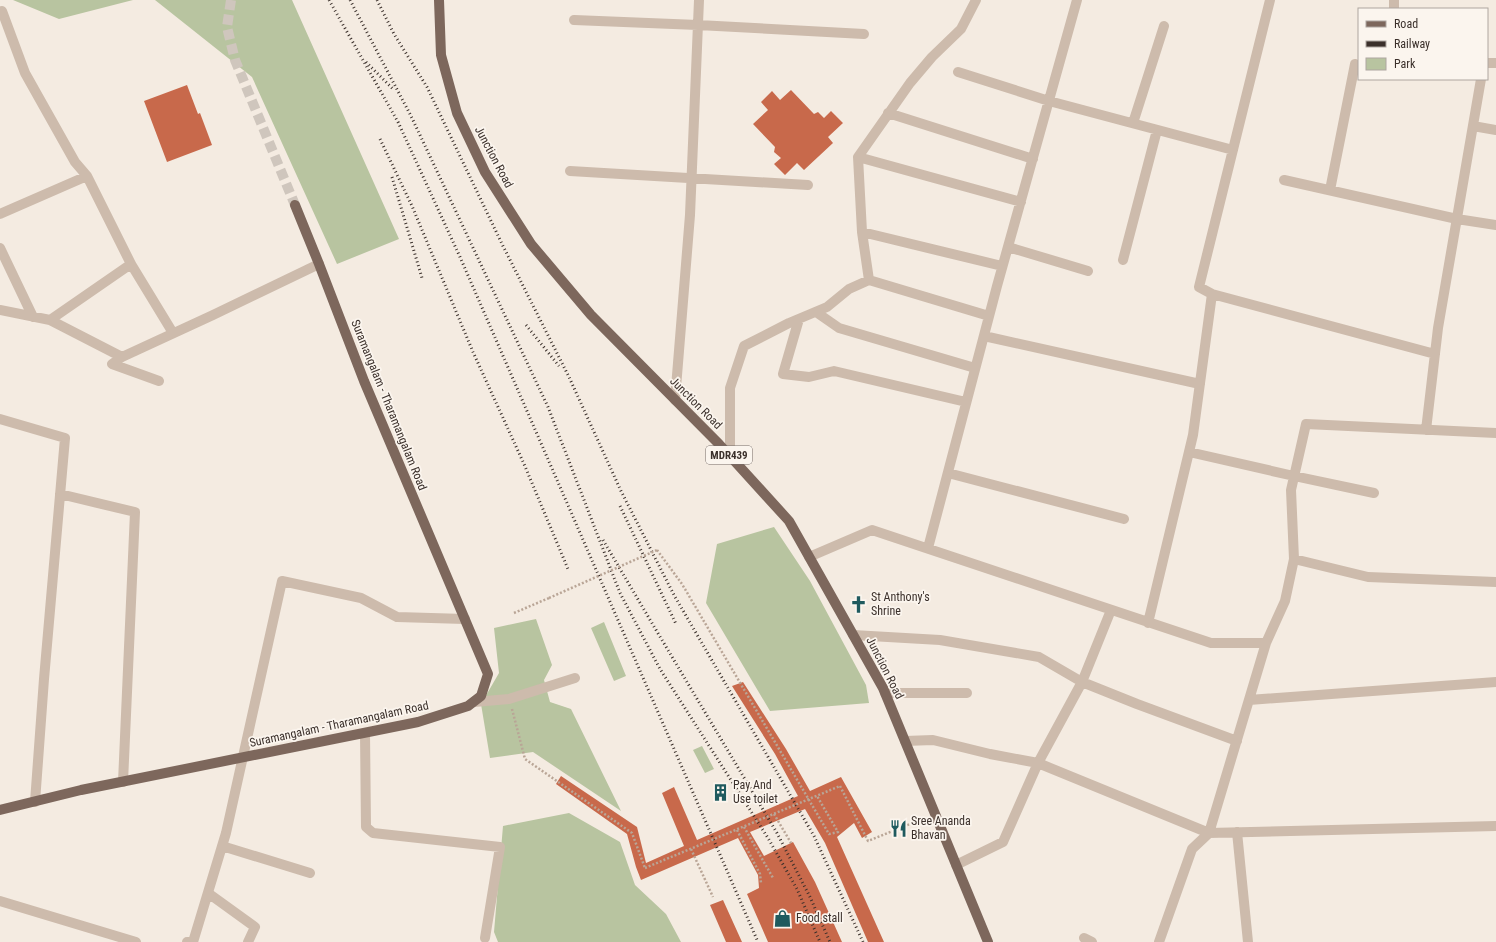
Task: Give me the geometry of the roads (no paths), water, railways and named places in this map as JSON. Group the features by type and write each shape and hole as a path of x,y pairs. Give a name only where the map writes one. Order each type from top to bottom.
{"main road":[{"name":"Junction Road","path":"439,0 441,55 457,113 485,172 531,244 591,315 730,456 789,521 885,693 988,942"},
{"name":"Suramangalam - Tharamangalam Road","path":"0,810 81,790 418,722 468,706 481,696 488,674 364,381 295,205"}],"street":[{"path":"675,400 691,179 699,0"},
{"path":"869,280 862,232 858,157 910,83 932,57 961,29 976,0"},
{"path":"928,548 1002,266 1077,0"},
{"path":"1270,0 1199,287 1212,294 1435,354"},
{"path":"2,11 26,73 75,162 87,176 131,264 173,333"},
{"path":"574,20 864,34"},
{"path":"1133,123 1164,26"},
{"path":"1330,190 1355,64"},
{"path":"958,72 1049,101 1233,150"},
{"path":"1426,430 1438,328 1481,80"},
{"path":"888,113 1032,159"},
{"path":"1473,126 1496,130"},
{"path":"1123,260 1157,130"},
{"path":"858,157 1021,202"},
{"path":"570,171 808,185"},
{"path":"0,214 87,176"},
{"path":"1284,180 1457,219 1496,225"},
{"path":"862,232 1002,266"},
{"path":"1008,247 1088,272"},
{"path":"0,248 33,316"},
{"path":"50,320 131,264"},
{"path":"159,381 112,364 122,357 319,264"},
{"path":"730,456 730,388 744,346 827,307 849,289 869,280 989,316"},
{"path":"1148,623 1193,435 1212,294"},
{"path":"0,310 50,320 122,357"},
{"path":"816,312 838,328 976,368"},
{"path":"799,319 783,374 809,377 834,371 966,402"},
{"path":"984,336 1200,384"},
{"path":"0,419 65,438 34,802"},
{"path":"1159,942 1192,849 1209,833 1266,643 1285,601 1294,559 1291,490 1306,424 1496,433"},
{"path":"1189,452 1374,493"},
{"path":"948,473 1124,519"},
{"path":"60,494 135,512 123,782"},
{"path":"810,558 872,530 1211,643 1266,643"},
{"path":"1294,559 1368,577 1496,582"},
{"path":"187,942 193,942 222,846 282,581 361,598 397,617 464,619"},
{"path":"956,865 1003,842 1038,763 1082,682 1111,610"},
{"path":"853,635 940,640 1039,657 1082,682 1237,741"},
{"path":"474,702 509,699 575,678"},
{"path":"1249,700 1496,682"},
{"path":"885,693 967,693"},
{"path":"365,733 366,827 373,833 500,847 485,938"},
{"path":"905,740 933,740 990,754 1038,763 1209,833 1496,826"},
{"path":"1237,832 1248,942"},
{"path":"222,846 310,873"},
{"path":"208,893 255,927 248,942"},
{"path":"0,901 136,942"}],"tunnel":[{"path":"231,0 227,27 235,60 295,205"}],"railway":[{"path":"329,0 398,122 460,257 758,942"},
{"path":"350,0 411,116 548,407 620,593 660,669 768,838 797,889 820,942"},
{"path":"377,0 394,34 427,87 503,246 569,377 621,491 674,595 814,836 863,942"},
{"path":"366,62 394,90"},
{"path":"380,139 412,206 473,352 524,464 568,569"},
{"path":"392,177 422,278"},
{"path":"526,325 559,366"},
{"path":"620,506 676,624"},
{"path":"603,540 777,833 810,897 830,942"}],"place":[{"name":"St Anthony's Shrine","path":"858,604"},
{"name":"Pay And Use toilet","path":"720,792"},
{"name":"Sree Ananda Bhavan","path":"898,828"},
{"name":"Food stall","path":"783,918"}]}
